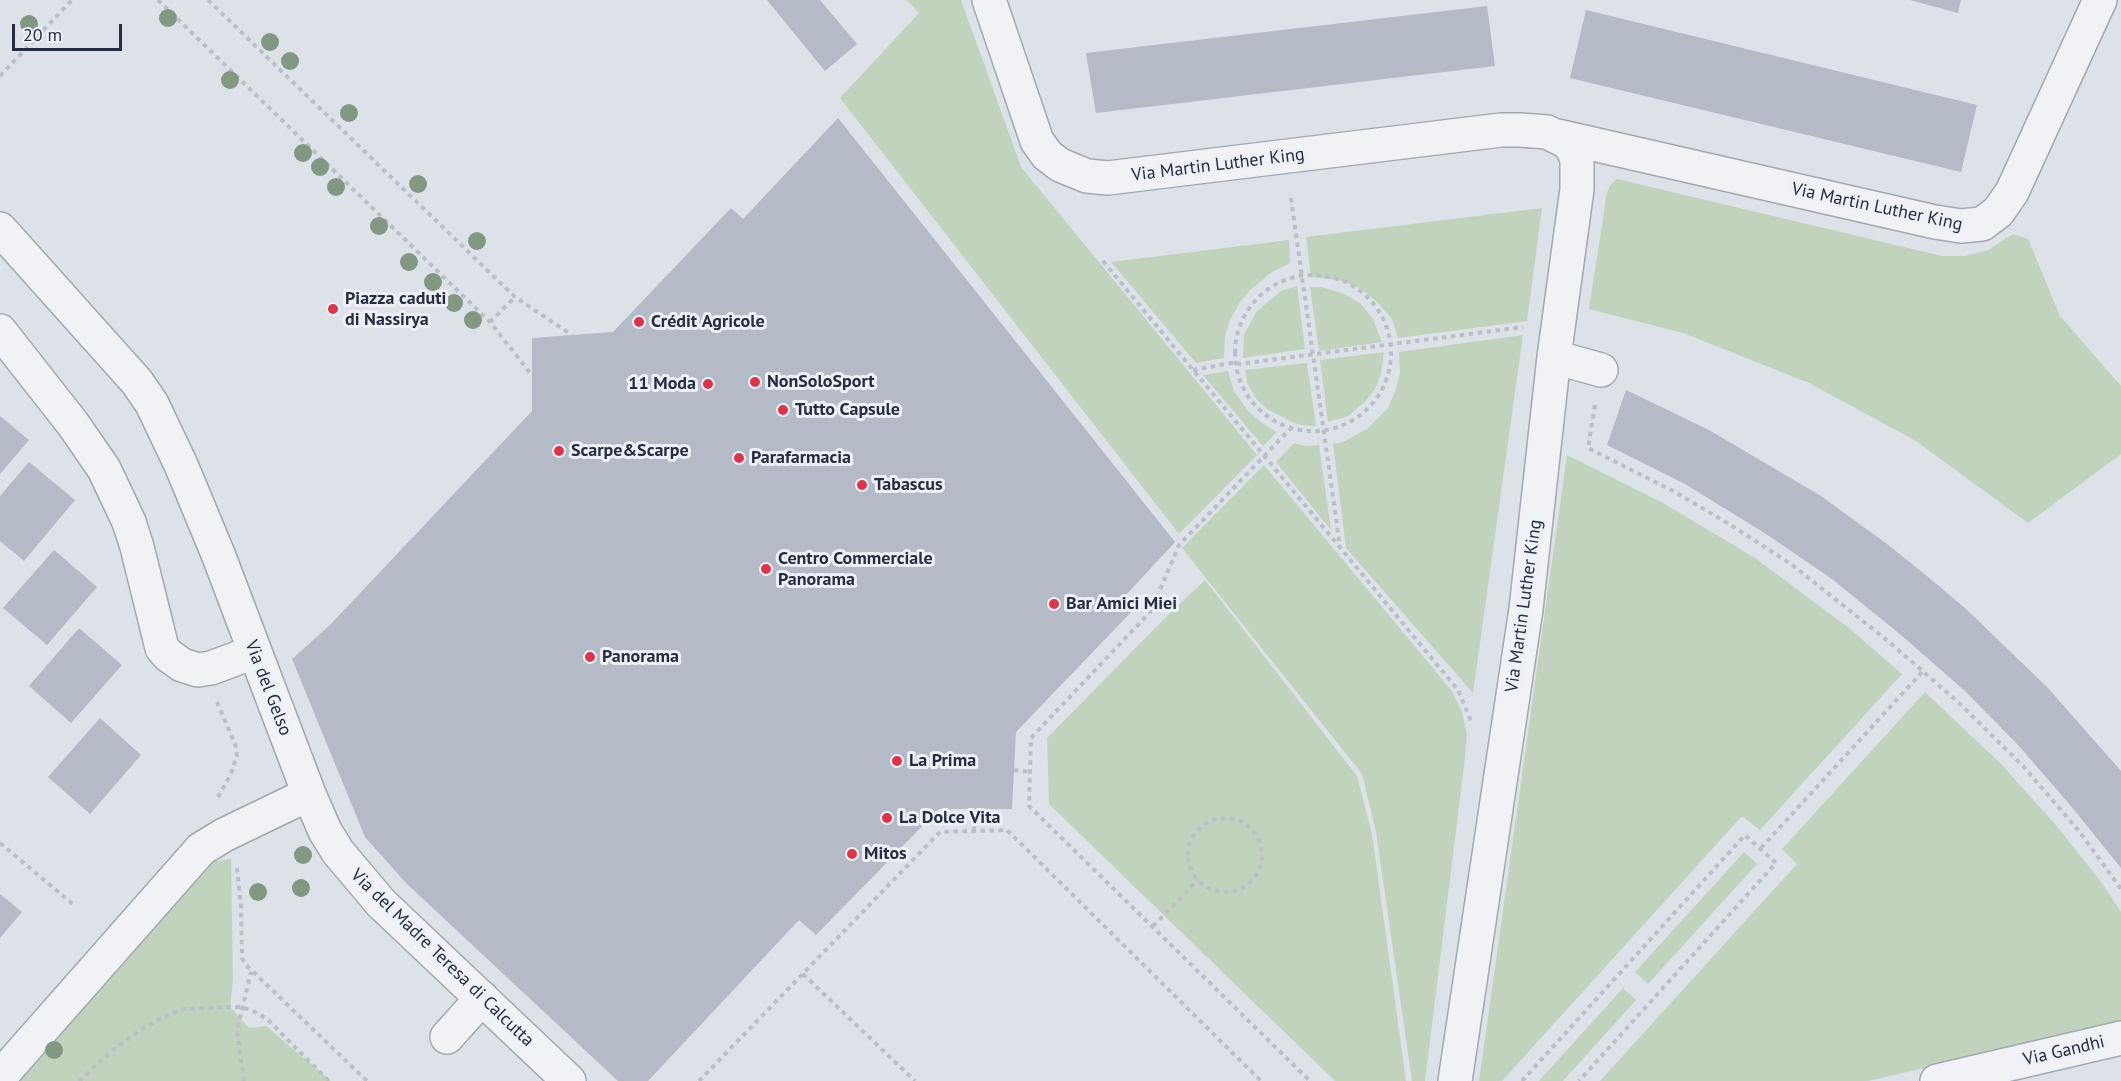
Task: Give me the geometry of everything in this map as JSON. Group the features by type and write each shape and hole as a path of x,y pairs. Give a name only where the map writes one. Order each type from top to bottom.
{"street":[{"name":"Via Martin Luther King","path":"989,0 1037,141 1047,155 1060,165 1088,176 1108,178 1501,130 1540,131 1960,226 1982,224 1998,212 2012,192 2100,0"},
{"name":"Via Martin Luther King","path":"1455,1081 1526,609 1554,357 1577,189 1577,161 1574,151 1558,136"},
{"name":"Via del Gelso","path":"0,230 95,333 148,396 181,465 218,554 309,794"},
{"path":"0,331 73,424 104,469 129,522 162,648 182,665 198,670 211,668 254,652"},
{"path":"1554,357 1601,370"},
{"path":"0,1077 201,849 224,835 309,794"},
{"name":"Via del Madre Teresa di Calcutta","path":"309,794 325,831 348,866 381,903 569,1081"},
{"path":"447,1037 482,998"},
{"name":"Via Gandhi","path":"1937,1081 2121,1038"}],"path":[{"path":"0,76 72,0"},
{"path":"158,0 490,322 531,374"},
{"path":"208,0 515,297 572,335"},
{"path":"1291,198 1341,549"},
{"path":"1103,261 1458,690 1474,727"},
{"path":"1314,275 1337,279 1357,288 1381,314 1392,345 1386,381 1373,401 1356,417 1323,430 1292,428 1268,416 1250,398 1243,387 1236,362 1239,329 1249,309 1263,293 1272,287 1302,276 1314,275"},
{"path":"490,322 515,297"},
{"path":"1193,370 1236,362 1239,364 1532,326"},
{"path":"1601,370 1588,448 1675,492 1791,564 1854,612 1923,671 2023,766 2079,831 2121,889"},
{"path":"1292,428 1179,545 1151,611 1031,738 1029,806 1310,1081"},
{"path":"1761,848 1923,671"},
{"path":"1014,770 1030,772"},
{"path":"974,831 975,809"},
{"path":"1228,818 1241,821 1252,828 1259,839 1262,862 1251,882 1241,889 1218,892 1207,888 1198,880 1191,870 1188,858 1189,845 1195,833 1204,824 1216,819 1228,818"},
{"path":"699,1081 940,832 1007,830 1261,1081"},
{"path":"1522,1081 1745,835 1776,862 1579,1081"},
{"path":"0,843 75,906"},
{"path":"1153,926 1198,880"},
{"path":"244,1081 237,1031 251,971"},
{"path":"803,974 915,1081"},
{"path":"79,1081 140,1030 163,1017 193,1007 242,1007 255,1012 267,1019 329,1081"}],"green space":[{"path":"907,0 961,0 1021,167 1257,455 1179,534 840,98 919,13"},
{"path":"1617,179 1942,256 1965,256 1988,250 2013,234 2028,239 2060,316 2121,386 2121,454 2028,523 1916,441 1809,383 1683,333 1589,309 1607,192"},
{"path":"1542,208 1527,321 1398,338 1392,319 1360,288 1339,280 1311,277 1306,237"},
{"path":"1289,240 1290,263 1271,273 1250,290 1230,320 1225,336 1224,358 1196,363 1111,262"},
{"path":"1297,286 1305,349 1243,358 1244,335 1256,312 1281,291"},
{"path":"1310,287 1321,287 1343,293 1361,304 1373,319 1382,342 1319,351"},
{"path":"1523,335 1473,693 1346,548 1333,444 1343,442 1367,429 1388,408 1400,373 1399,352"},
{"path":"1384,352 1381,374 1375,389 1365,402 1348,416 1328,422 1320,360"},
{"path":"1307,363 1316,426 1294,423 1267,409 1257,400 1247,383 1245,370"},
{"path":"1228,371 1234,391 1249,412 1277,432 1263,446 1203,375"},
{"path":"1294,443 1305,446 1319,445 1331,530 1276,462"},
{"path":"1567,455 1663,503 1755,558 1849,628 1902,674 1760,830 1742,816 1502,1081 1479,1081"},
{"path":"1264,465 1452,691 1462,712 1467,734 1464,766 1425,1081 1412,1081 1376,832 1362,774 1182,548"},
{"path":"1205,580 1357,776 1372,834 1406,1081 1335,1081 1049,804 1047,738"},
{"path":"1925,692 2002,765 2055,824 2102,883 2121,912 2121,1023 1868,1081 1600,1081 1797,864 1782,849"},
{"path":"1744,852 1757,864 1648,984 1635,972"},
{"path":"231,859 233,980 230,1007 249,1028 266,1026 331,1081 17,1081 211,862"},
{"path":"1623,988 1636,1000 1563,1081 1539,1081"}],"building":[{"path":"767,0 820,0 857,44 825,71"},
{"path":"1910,0 1961,0 1958,13"},
{"path":"1487,6 1495,66 1096,113 1086,53"},
{"path":"1586,10 1977,105 1961,172 1570,78"},
{"name":"Centro Commerciale Panorama","path":"838,118 1175,542 1125,596 1136,607 1016,732 1012,809 939,809 816,935 799,920 648,1081 618,1081 406,883 365,837 292,659 330,625 532,411 532,338 613,332 731,208 743,219"},
{"path":"1626,390 1709,430 1821,496 1927,576 1966,609 2047,687 2121,771 2121,868 2019,746 1965,691 1901,635 1832,579 1763,532 1685,484 1607,445"},
{"path":"0,416 29,440 0,474"},
{"path":"29,462 75,500 24,561 0,541 0,496"},
{"path":"54,550 97,587 47,645 3,608"},
{"path":"79,628 122,665 71,723 29,686"},
{"path":"100,718 141,755 90,814 48,777"},
{"path":"0,894 22,912 0,938"}],"place":[{"name":"Piazza caduti di Nassirya","path":"333,309"},
{"name":"Crédit Agricole","path":"639,322"},
{"name":"NonSoloSport","path":"755,382"},
{"name":"11 Moda","path":"708,384"},
{"name":"Tutto Capsule","path":"783,410"},
{"name":"Scarpe&Scarpe","path":"559,451"},
{"name":"Parafarmacia","path":"739,458"},
{"name":"Tabascus","path":"862,485"},
{"name":"Centro Commerciale Panorama","path":"766,569"},
{"name":"Bar Amici Miei","path":"1054,604"},
{"name":"Panorama","path":"590,657"},
{"name":"La Prima","path":"897,761"},
{"name":"La Dolce Vita","path":"887,818"},
{"name":"Mitos","path":"852,854"}]}
